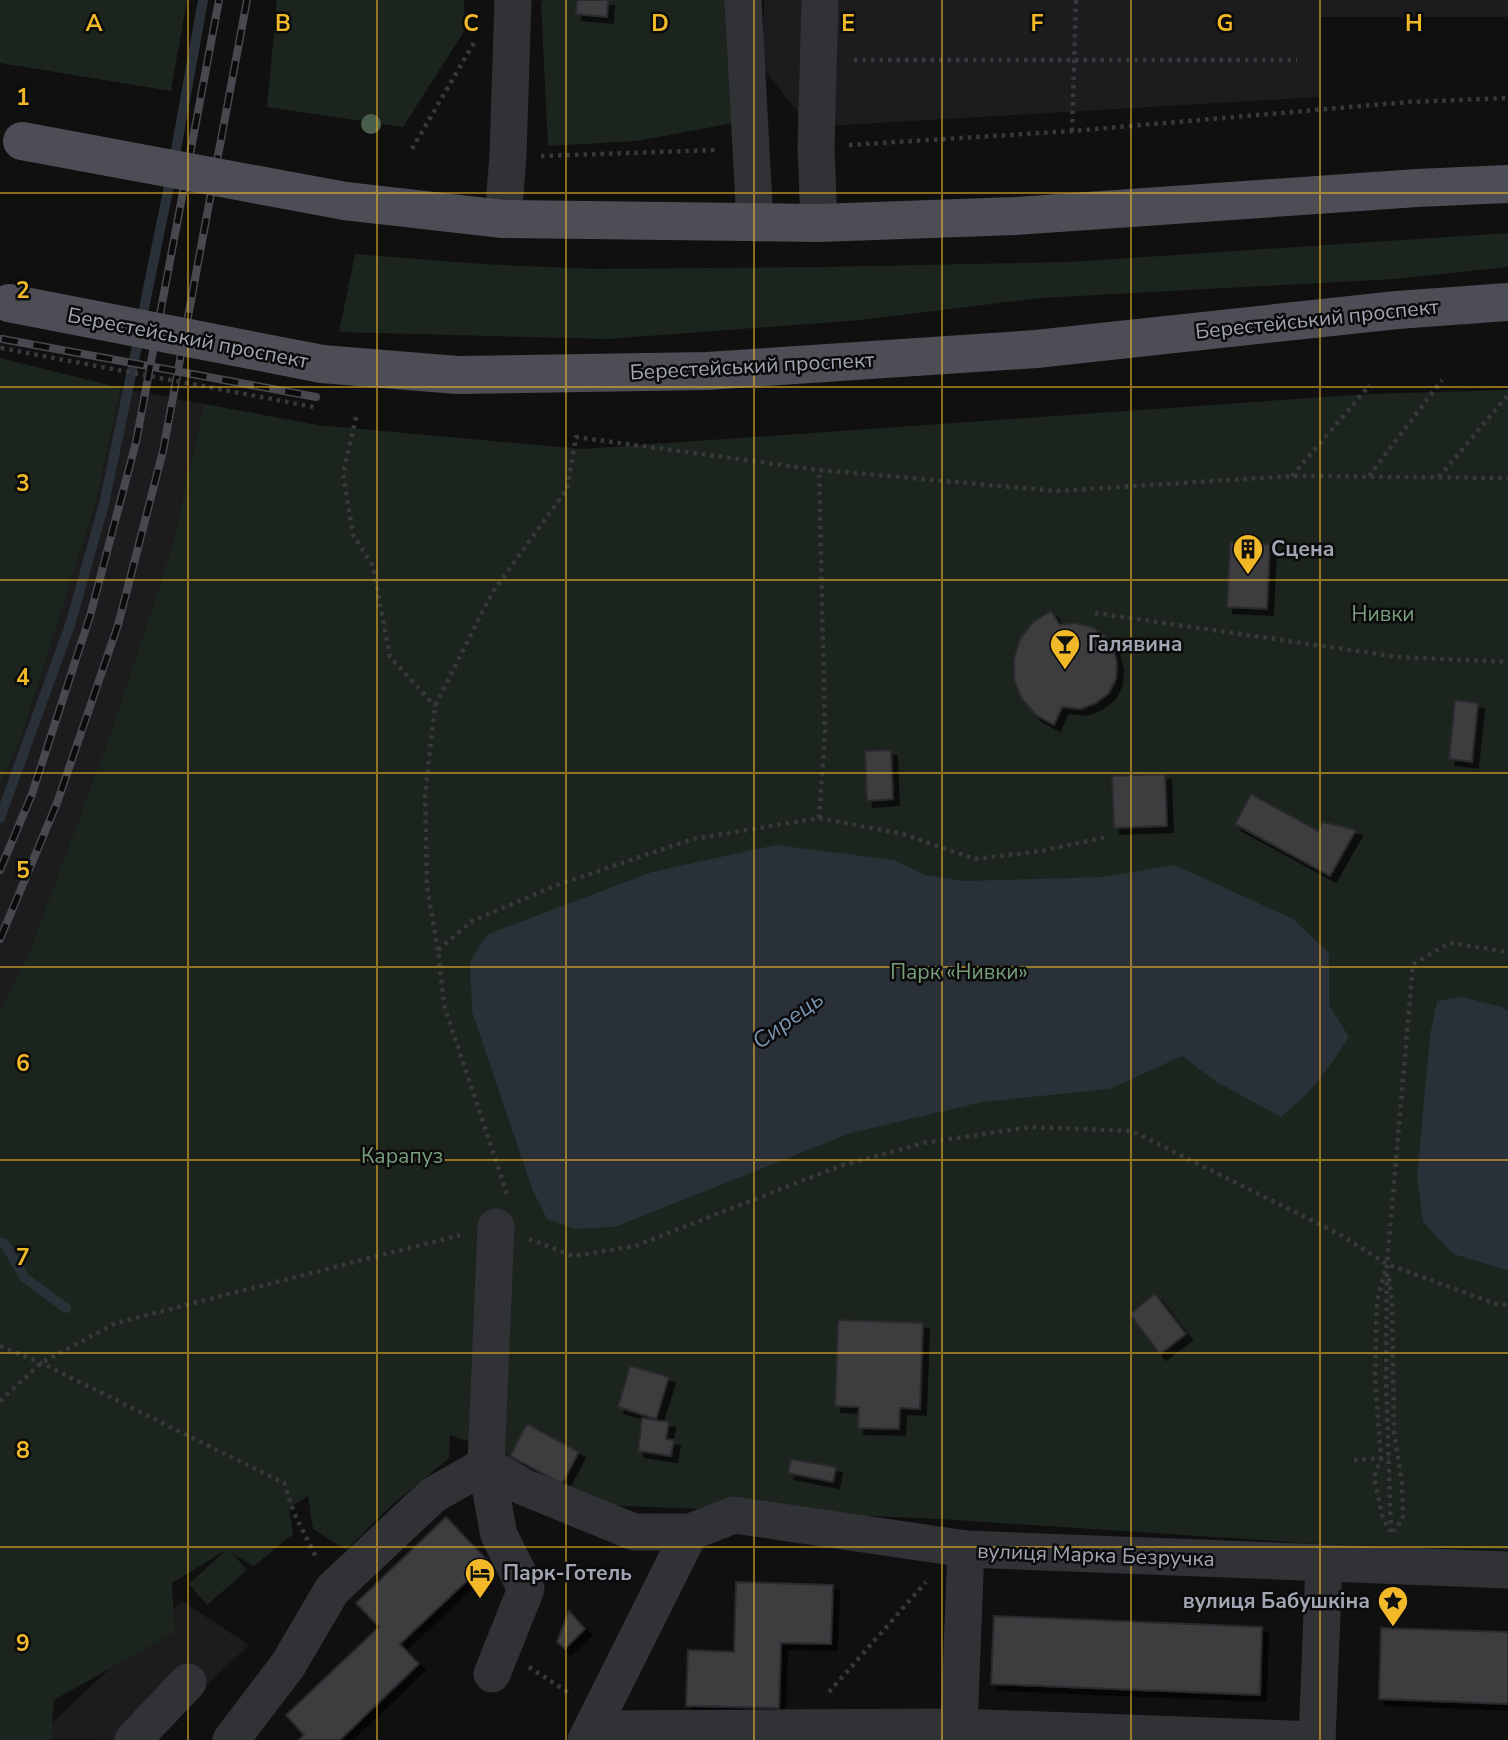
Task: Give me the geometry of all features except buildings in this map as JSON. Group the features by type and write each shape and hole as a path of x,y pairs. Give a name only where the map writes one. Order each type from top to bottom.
{"main road":[{"path":"11,138 345,201 503,219 819,223 1015,216 1508,184"},
{"name":"Берестейський проспект","path":"5,301 323,364 457,375 707,371 1036,349 1397,310 1508,302"}],"street":[{"path":"503,219 513,0"},
{"path":"743,0 755,223"},
{"path":"819,223 816,147 820,0"},
{"path":"496,1227 486,1465 499,1535 526,1589 497,1662"},
{"path":"486,1465 524,1487 634,1532 690,1532 586,1723 798,1728 958,1727 1317,1740 1324,1564"},
{"path":"231,1740 288,1665 332,1590 433,1495 486,1465"},
{"name":"вулиця Марка Безручка","path":"690,1532 734,1515 966,1549 1508,1570"},
{"path":"958,1727 966,1549"},
{"path":"133,1740 188,1682"}],"path":[{"path":"1072,131 1076,0"},
{"path":"412,149 478,37"},
{"path":"818,60 1297,60"},
{"path":"816,147 1072,131 1408,102 1508,98"},
{"path":"541,156 752,149"},
{"path":"0,348 314,407"},
{"path":"1368,476 1442,380"},
{"path":"1292,476 1370,385"},
{"path":"1438,477 1508,395"},
{"path":"356,417 343,474 353,535 373,566 390,657 435,706"},
{"path":"496,1227 509,1199 444,1005 427,887 425,795 435,706 492,593 567,489 576,437 819,470 1057,491 1292,476 1507,476"},
{"path":"819,470 825,733 819,818"},
{"path":"1095,613 1399,657 1508,662"},
{"path":"438,950 472,920 557,885 693,839 819,818 903,834 975,859 1041,851 1106,837"},
{"path":"1391,1534 1386,1391 1387,1264 1413,964 1450,943 1508,952"},
{"path":"0,1401 41,1363 116,1323 496,1227 573,1256 635,1246 840,1166 925,1143 1031,1127 1132,1131 1339,1234 1387,1264 1496,1304 1508,1305"},
{"path":"1387,1264 1377,1301 1375,1377 1381,1459 1374,1477 1382,1515 1391,1534"},
{"path":"1387,1264 1392,1303 1394,1432 1402,1483 1403,1519 1391,1534"},
{"path":"0,1346 41,1363 284,1483 294,1513 332,1590"},
{"path":"1354,1460 1390,1458"},
{"path":"798,1728 926,1582"},
{"path":"497,1662 586,1723"}],"shaded area":[{"path":"764,0 1508,0 1508,17 1319,17 1320,97 810,127 762,67"},
{"path":"121,388 204,404 172,547 106,746 29,952 0,1011 0,786 23,733 96,502"},
{"path":"182,1601 249,1645 148,1740 35,1739"}],"green space":[{"path":"0,0 187,0 171,91 0,63"},
{"path":"277,0 464,0 465,30 403,127 267,107"},
{"path":"737,0 744,121 637,141 548,146 541,2"},
{"path":"1508,233 1508,267 1395,279 1041,298 861,320 608,339 339,332 355,254 482,264 597,269 821,267 1069,262"},
{"path":"0,358 121,388 96,502 23,733 0,786"},
{"name":"Парк «Нивки»","path":"1508,390 1508,1550 1320,1544 940,1519 604,1505 510,1456 450,1435 449,1458 392,1505 346,1550 313,1529 308,1496 289,1508 293,1534 254,1566 233,1554 247,1570 207,1605 189,1584 226,1550 172,1583 175,1632 54,1700 51,1740 0,1740 0,1011 29,952 106,746 172,547 204,404 318,425 582,449 1368,394"}],"water":[{"name":"Сирець","path":"776,845 894,860 925,875 965,881 1104,877 1175,865 1293,919 1329,953 1329,1005 1349,1037 1318,1080 1281,1117 1215,1081 1182,1056 1110,1089 982,1102 851,1133 615,1227 576,1229 547,1219 533,1191 472,1012 470,961 488,934 652,872"},
{"path":"1463,997 1508,1011 1508,1270 1453,1254 1423,1222 1417,1176 1430,1036 1437,1001"}],"waterway":[{"path":"174,161 203,0"},
{"path":"141,323 171,176"},
{"path":"0,818 70,625 104,504 139,337"},
{"path":"0,1243 5,1244 25,1278 66,1308"}],"railway":[{"path":"0,870 32,794 90,616 136,442 219,0"},
{"path":"0,939 57,803 118,625 163,451 247,0"},
{"path":"7,314 321,373"},
{"path":"2,339 316,397"}],"place":[{"name":"Сцена","path":"1248,576"},
{"name":"Галявина","path":"1065,671"},
{"name":"Парк-Готель","path":"480,1600"},
{"name":"вулиця Бабушкіна","path":"1393,1628"}],"park label":[{"name":"Нивки","path":"1383,614"},
{"name":"Карапуз","path":"402,1156"}]}
